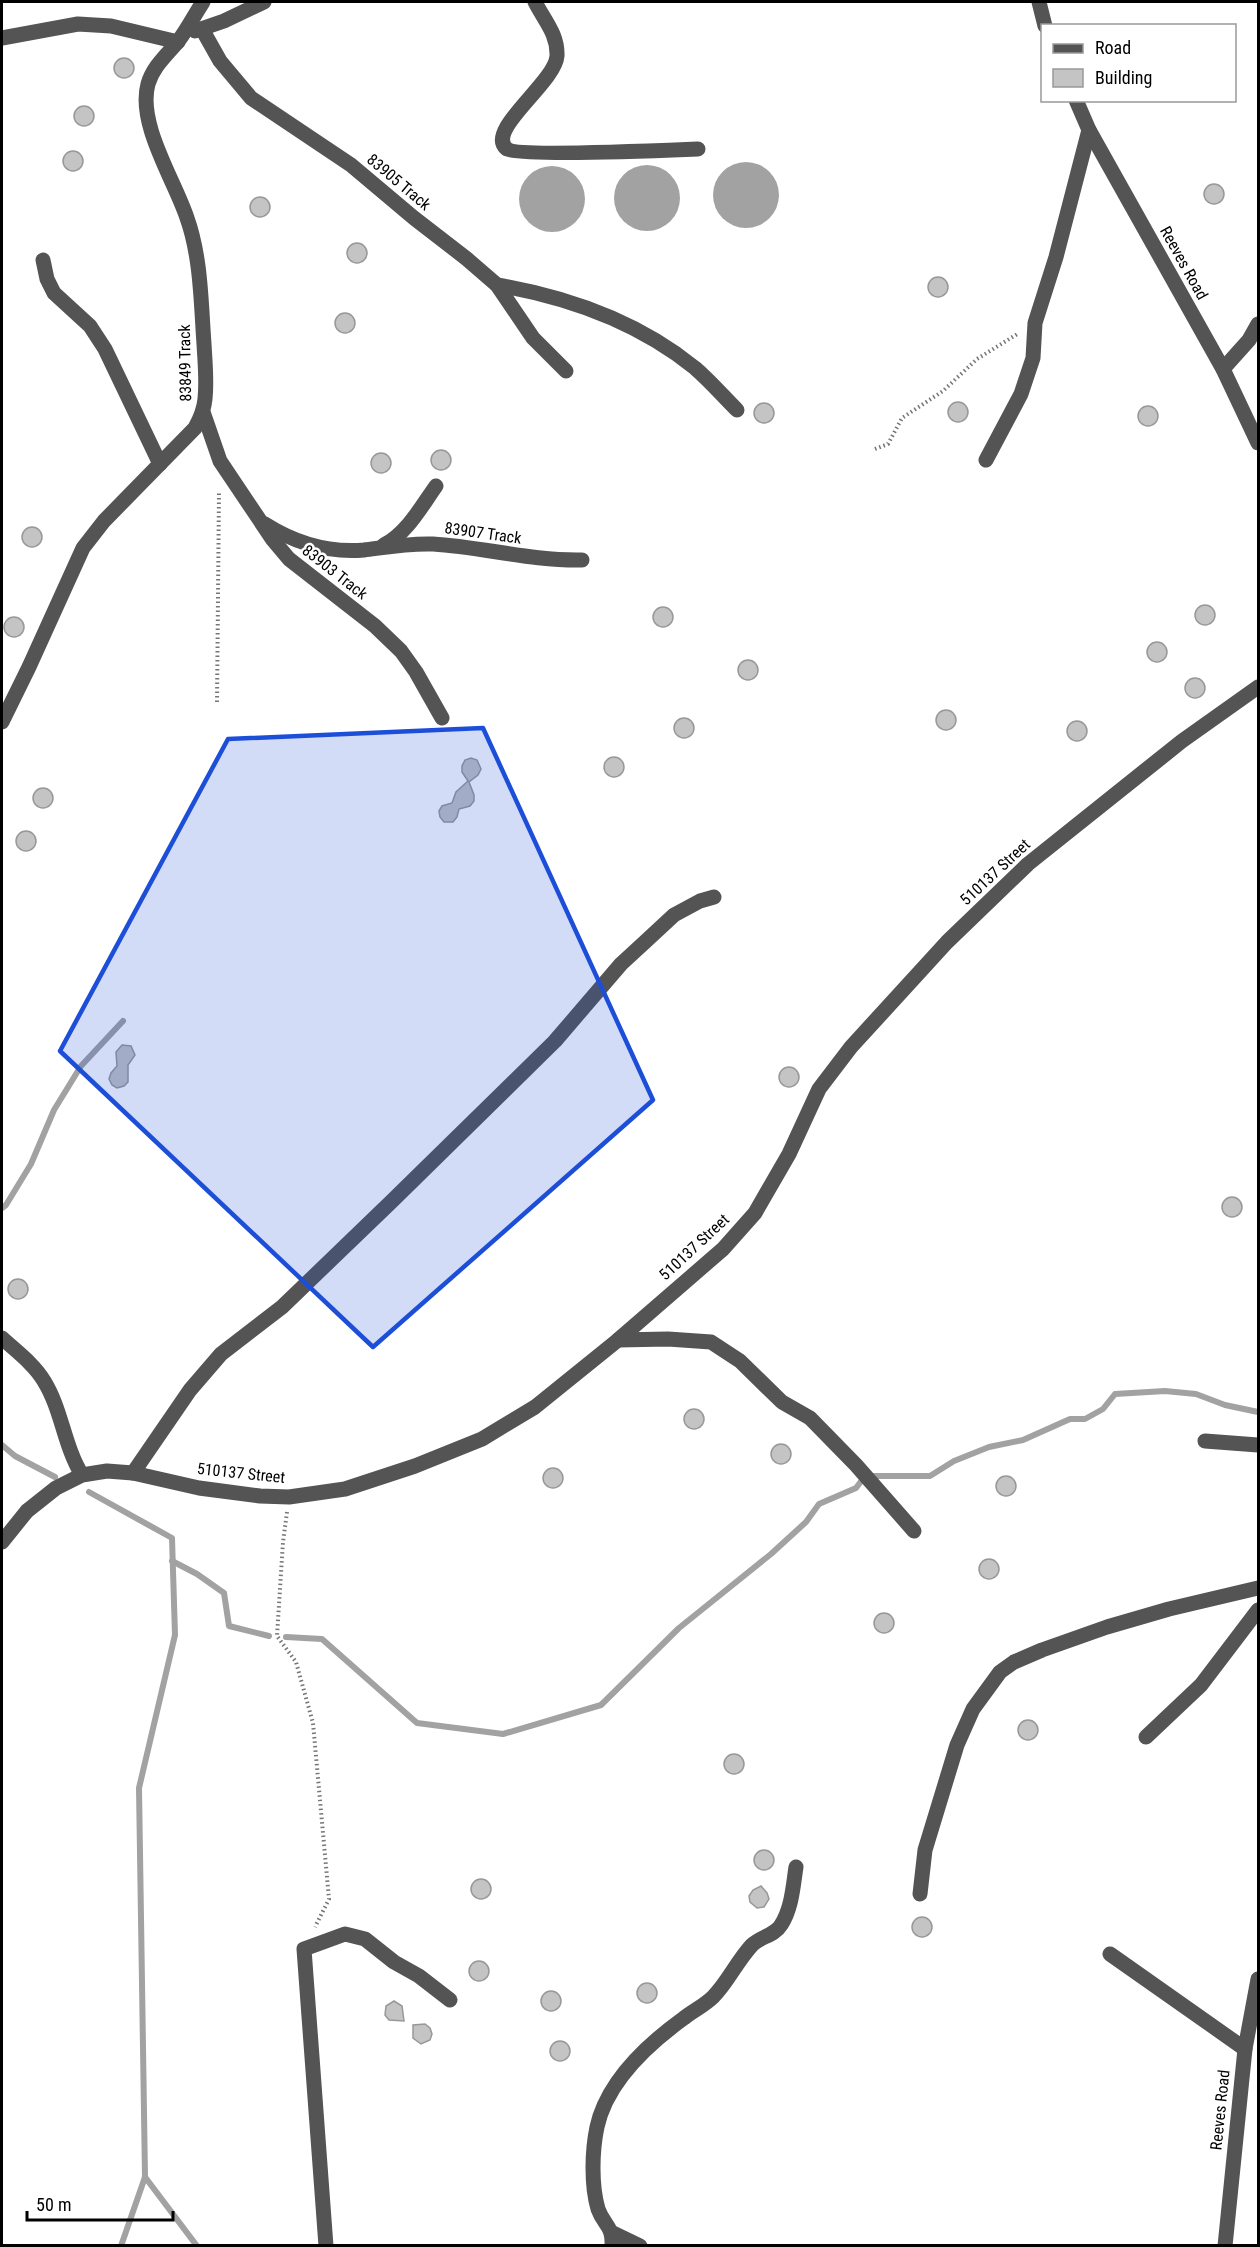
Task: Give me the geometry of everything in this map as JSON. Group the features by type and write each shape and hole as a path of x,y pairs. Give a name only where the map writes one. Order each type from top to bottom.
{"street":[{"name":"83849 Track","path":"2,722 83,548 104,521 195,429 203,412 206,398 197,263 188,219 163,164 146,100 148,85 154,70 181,37 203,2"},
{"path":"2,38 78,24 111,26 181,37 224,21 264,2"},
{"path":"535,2 555,38 557,57 552,72 502,133 502,140 508,150 516,153 548,153 698,149"},
{"path":"1039,2 1044,24"},
{"name":"83905 Track","path":"202,29 220,61 251,98 351,165 498,285 533,338 566,371"},
{"name":"Reeves Road","path":"1077,102 1089,130 1223,369 1258,443"},
{"path":"986,460 1021,394 1032,358 1035,323 1056,257 1089,130"},
{"path":"43,260 47,279 54,293 90,326 105,350 160,464"},
{"path":"498,285 555,297 586,307 628,326 664,346 695,369 737,410"},
{"path":"1223,369 1249,340 1258,324"},
{"name":"83903 Track","path":"203,412 220,461 289,559 375,626 401,651 442,717"},
{"path":"378,548 396,538 436,486"},
{"name":"83907 Track","path":"262,522 289,537 316,547 363,550 431,544 551,561 582,560"},
{"name":"510137 Street","path":"2,1542 27,1511 56,1488 82,1475 107,1471 133,1473 199,1488 260,1496 289,1497 345,1489 415,1466 482,1439 535,1407 618,1340 723,1249 755,1213 789,1154 819,1089 850,1047 947,942 1028,864 1182,741 1258,687"},
{"path":"133,1473 190,1390 221,1354 282,1307 392,1201 555,1041 621,964 674,915 699,901 714,897"},
{"path":"2,1338 43,1380 53,1400 71,1458 82,1475"},
{"path":"618,1340 711,1341 740,1361 782,1402 810,1418 856,1465 914,1531"},
{"path":"1205,1441 1258,1445"},
{"path":"920,1894 925,1850 957,1745 974,1709 1000,1672 1014,1662 1042,1650 1107,1628 1169,1609 1258,1588"},
{"path":"1146,1737 1201,1686 1258,1610"},
{"path":"635,2242 612,2239 600,2213 595,2187 594,2156 597,2126 606,2102 622,2075 642,2053 682,2019 713,1997 752,1945 780,1927 789,1904 796,1868"},
{"path":"326,2246 304,1949 345,1934 365,1939 450,2000"},
{"path":"1110,1954 1245,2049"},
{"name":"Reeves Road","path":"1225,2246 1245,2049 1258,1979"}],"path":[{"path":"875,450 888,444 902,418 943,391 977,359 1035,323"},
{"path":"217,702 220,461"},
{"path":"289,1497 283,1542 277,1636 296,1662 313,1723 329,1899 304,1949"}],"highlighted area":[{"path":"483,728 653,1100 373,1347 60,1051 228,739"}],"shaded area":[{"path":"746,162 759,165 769,172 776,182 779,195 776,208 769,218 759,225 746,228 733,225 723,218 716,208 713,195 716,182 723,172 733,165"},
{"path":"647,165 660,168 670,175 677,185 680,198 677,211 670,221 660,228 647,231 634,228 624,221 617,211 614,198 617,185 624,175 634,168"},
{"path":"552,166 565,169 575,176 582,186 585,199 582,212 575,222 565,229 552,232 539,229 529,222 522,212 519,199 522,186 529,176 539,169"}],"building":[{"path":"124,58 131,61 134,68 131,75 124,78 117,75 114,68 117,61"},
{"path":"84,106 91,109 94,116 91,123 84,126 77,123 74,116 77,109"},
{"path":"73,151 80,154 83,161 80,168 73,171 66,168 63,161 66,154"},
{"path":"1214,184 1221,187 1224,194 1221,201 1214,204 1207,201 1204,194 1207,187"},
{"path":"260,197 267,200 270,207 267,214 260,217 253,214 250,207 253,200"},
{"path":"357,243 364,246 367,253 364,260 357,263 350,260 347,253 350,246"},
{"path":"938,277 945,280 948,287 945,294 938,297 931,294 928,287 931,280"},
{"path":"345,313 352,316 355,323 352,330 345,333 338,330 335,323 338,316"},
{"path":"958,402 965,405 968,412 965,419 958,422 951,419 948,412 951,405"},
{"path":"764,403 771,406 774,413 771,420 764,423 757,420 754,413 757,406"},
{"path":"1148,406 1155,409 1158,416 1155,423 1148,426 1141,423 1138,416 1141,409"},
{"path":"441,450 448,453 451,460 448,467 441,470 434,467 431,460 434,453"},
{"path":"381,453 388,456 391,463 388,470 381,473 374,470 371,463 374,456"},
{"path":"32,527 39,530 42,537 39,544 32,547 25,544 22,537 25,530"},
{"path":"1205,605 1212,608 1215,615 1212,622 1205,625 1198,622 1195,615 1198,608"},
{"path":"663,607 670,610 673,617 670,624 663,627 656,624 653,617 656,610"},
{"path":"14,617 21,620 24,627 21,634 14,637 7,634 4,627 7,620"},
{"path":"1157,642 1164,645 1167,652 1164,659 1157,662 1150,659 1147,652 1150,645"},
{"path":"748,660 755,663 758,670 755,677 748,680 741,677 738,670 741,663"},
{"path":"1195,678 1202,681 1205,688 1202,695 1195,698 1188,695 1185,688 1188,681"},
{"path":"946,710 953,713 956,720 953,727 946,730 939,727 936,720 939,713"},
{"path":"684,718 691,721 694,728 691,735 684,738 677,735 674,728 677,721"},
{"path":"1077,721 1084,724 1087,731 1084,738 1077,741 1070,738 1067,731 1070,724"},
{"path":"614,757 621,760 624,767 621,774 614,777 607,774 604,767 607,760"},
{"path":"471,758 477,760 481,769 478,775 469,782 474,801 470,806 459,809 453,822 444,822 439,811 442,806 452,803 456,792 468,781 462,772 462,766 465,760"},
{"path":"43,788 50,791 53,798 50,805 43,808 36,805 33,798 36,791"},
{"path":"26,831 33,834 36,841 33,848 26,851 19,848 16,841 19,834"},
{"path":"122,1045 131,1046 135,1055 128,1065 128,1082 117,1088 109,1079 117,1066 116,1052"},
{"path":"789,1067 796,1070 799,1077 796,1084 789,1087 782,1084 779,1077 782,1070"},
{"path":"1232,1197 1239,1200 1242,1207 1239,1214 1232,1217 1225,1214 1222,1207 1225,1200"},
{"path":"18,1279 25,1282 28,1289 25,1296 18,1299 11,1296 8,1289 11,1282"},
{"path":"694,1409 701,1412 704,1419 701,1426 694,1429 687,1426 684,1419 687,1412"},
{"path":"781,1444 788,1447 791,1454 788,1461 781,1464 774,1461 771,1454 774,1447"},
{"path":"553,1468 560,1471 563,1478 560,1485 553,1488 546,1485 543,1478 546,1471"},
{"path":"1006,1476 1013,1479 1016,1486 1013,1493 1006,1496 999,1493 996,1486 999,1479"},
{"path":"989,1559 996,1562 999,1569 996,1576 989,1579 982,1576 979,1569 982,1562"},
{"path":"884,1613 891,1616 894,1623 891,1630 884,1633 877,1630 874,1623 877,1616"},
{"path":"1028,1720 1035,1723 1038,1730 1035,1737 1028,1740 1021,1737 1018,1730 1021,1723"},
{"path":"734,1754 741,1757 744,1764 741,1771 734,1774 727,1771 724,1764 727,1757"},
{"path":"764,1850 771,1853 774,1860 771,1867 764,1870 757,1867 754,1860 757,1853"},
{"path":"481,1879 488,1882 491,1889 488,1896 481,1899 474,1896 471,1889 474,1882"},
{"path":"761,1886 769,1899 764,1907 757,1908 750,1902 749,1896 753,1890"},
{"path":"922,1917 929,1920 932,1927 929,1934 922,1937 915,1934 912,1927 915,1920"},
{"path":"479,1961 486,1964 489,1971 486,1978 479,1981 472,1978 469,1971 472,1964"},
{"path":"647,1983 654,1986 657,1993 654,2000 647,2003 640,2000 637,1993 640,1986"},
{"path":"551,1991 558,1994 561,2001 558,2008 551,2011 544,2008 541,2001 544,1994"},
{"path":"394,2001 402,2006 404,2021 389,2020 385,2015 386,2006"},
{"path":"425,2024 430,2028 432,2034 430,2040 421,2044 413,2038 413,2025"},
{"path":"560,2041 567,2044 570,2051 567,2058 560,2061 553,2058 550,2051 553,2044"}],"waterway":[{"path":"2,1208 31,1164 54,1110 81,1066 123,1021"},
{"path":"286,1637 322,1639 417,1723 503,1734 601,1705 679,1628 771,1554 806,1522 819,1504 856,1488 865,1476 930,1476 954,1461 989,1447 1023,1440 1070,1419 1085,1419 1103,1409 1115,1394 1165,1391 1196,1394 1225,1405 1258,1412"},
{"path":"2,1445 15,1456 55,1477"},
{"path":"89,1492 172,1538 175,1635 139,1788 145,2177 121,2246"},
{"path":"172,1561 197,1574 224,1593 229,1626 269,1636"},
{"path":"145,2177 197,2246"}]}
